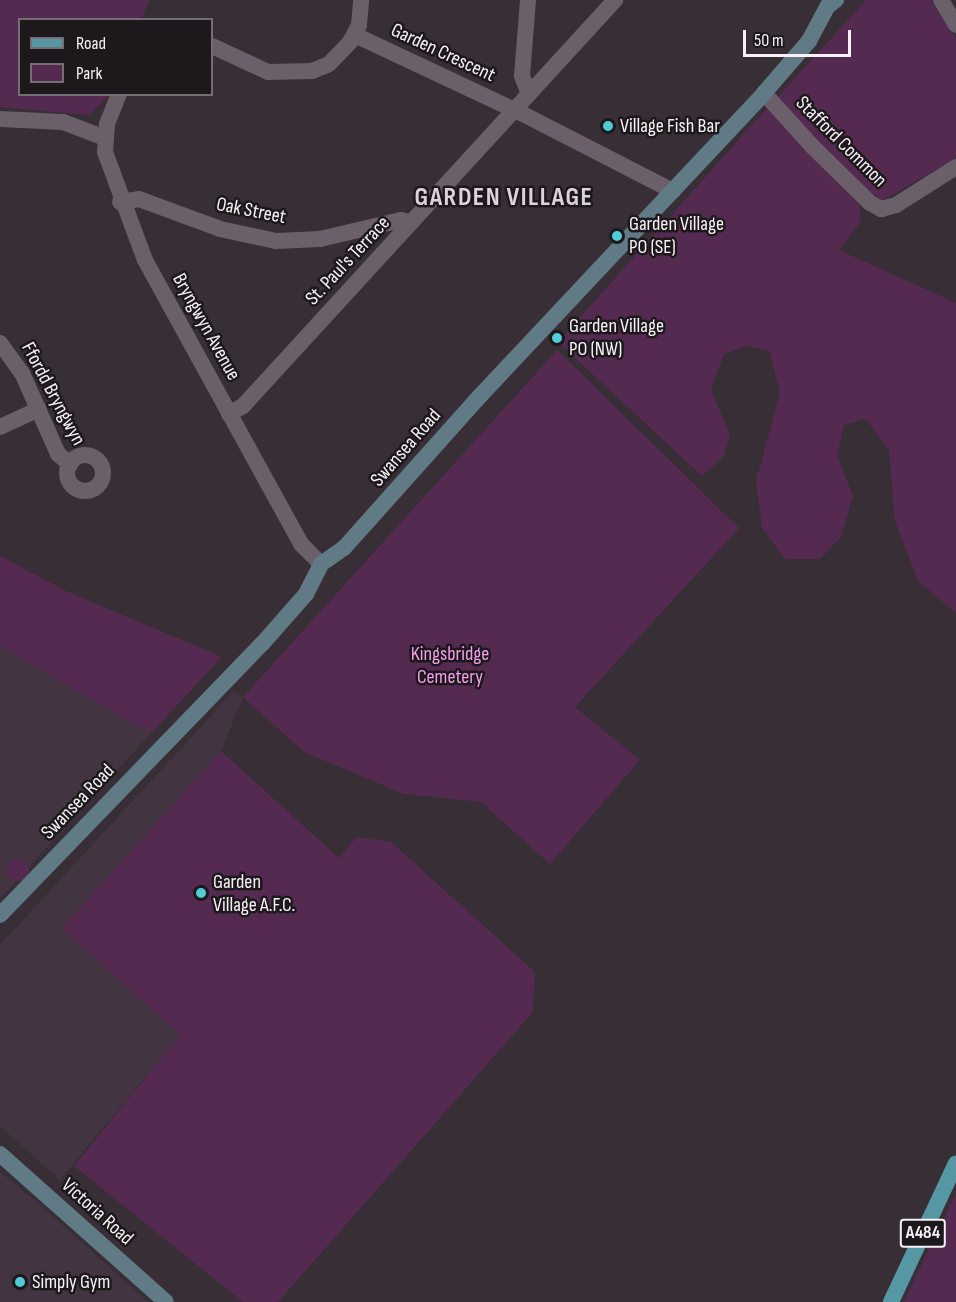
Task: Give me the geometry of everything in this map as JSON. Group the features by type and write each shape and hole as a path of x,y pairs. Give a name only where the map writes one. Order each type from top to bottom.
{"main road":[{"name":"Swansea Road","path":"0,915 306,594 321,564 352,540 479,397 764,93 809,40 829,2"},
{"name":"Victoria Road","path":"0,1154 166,1302"},
{"name":"A484","path":"891,1302 956,1163"}],"street":[{"path":"213,46 268,72 289,75 329,64 354,35 361,0"},
{"path":"528,0 522,76 528,92"},
{"name":"St. Paul's Terrace","path":"229,414 243,406 528,92 615,0"},
{"path":"941,0 956,25"},
{"name":"Garden Crescent","path":"354,35 514,109 672,191"},
{"name":"Stafford Common","path":"764,93 812,146 870,202 882,208 896,205 956,167"},
{"name":"Bryngwyn Avenue","path":"118,96 105,138 108,168 145,260 301,544 321,564"},
{"path":"0,119 53,120 105,138"},
{"name":"Oak Street","path":"120,202 139,199 220,229 276,241 320,239 401,220 411,223"},
{"name":"Ffordd Bryngwyn","path":"0,343 14,358 58,454 70,464"},
{"path":"0,427 39,409"}],"shaded area":[{"path":"0,646 153,731 0,899"},
{"path":"234,691 243,697 221,751 62,928 180,1035 60,1180 0,1126 0,945"},
{"path":"0,1172 37,1202 148,1302 0,1302"}],"green space":[{"path":"0,0 150,0 141,18 18,18 18,96 109,96 89,115 0,107"},
{"path":"866,0 931,0 956,39 956,158 883,200 872,199 775,100"},
{"path":"768,107 860,205 861,221 839,250 956,303 956,613 918,581 895,521 889,450 866,419 844,425 837,456 853,496 841,537 820,559 785,559 762,528 756,481 780,393 769,350 747,346 724,354 711,390 730,435 724,456 702,476 558,342"},
{"name":"Kingsbridge Cemetery","path":"557,350 739,528 575,707 640,760 550,864 481,802 404,794 304,752 243,697"},
{"path":"0,556 66,591 222,657 153,731 139,727 0,646"},
{"path":"221,751 339,858 357,837 391,842 535,972 533,1012 278,1302 243,1302 74,1166 180,1035 62,928"},
{"path":"18,859 26,862 29,870 26,878 18,881 10,878 7,870 10,862"},
{"path":"956,1193 956,1302 904,1302 907,1295"}],"place":[{"name":"Village Fish Bar","path":"608,126"},
{"name":"Garden Village PO (SE)","path":"617,236"},
{"name":"Garden Village PO (NW)","path":"557,338"},
{"name":"Garden Village A.F.C.","path":"201,893"},
{"name":"Simply Gym","path":"20,1282"}],"district":[{"name":"GARDEN VILLAGE","path":"504,198"}]}
